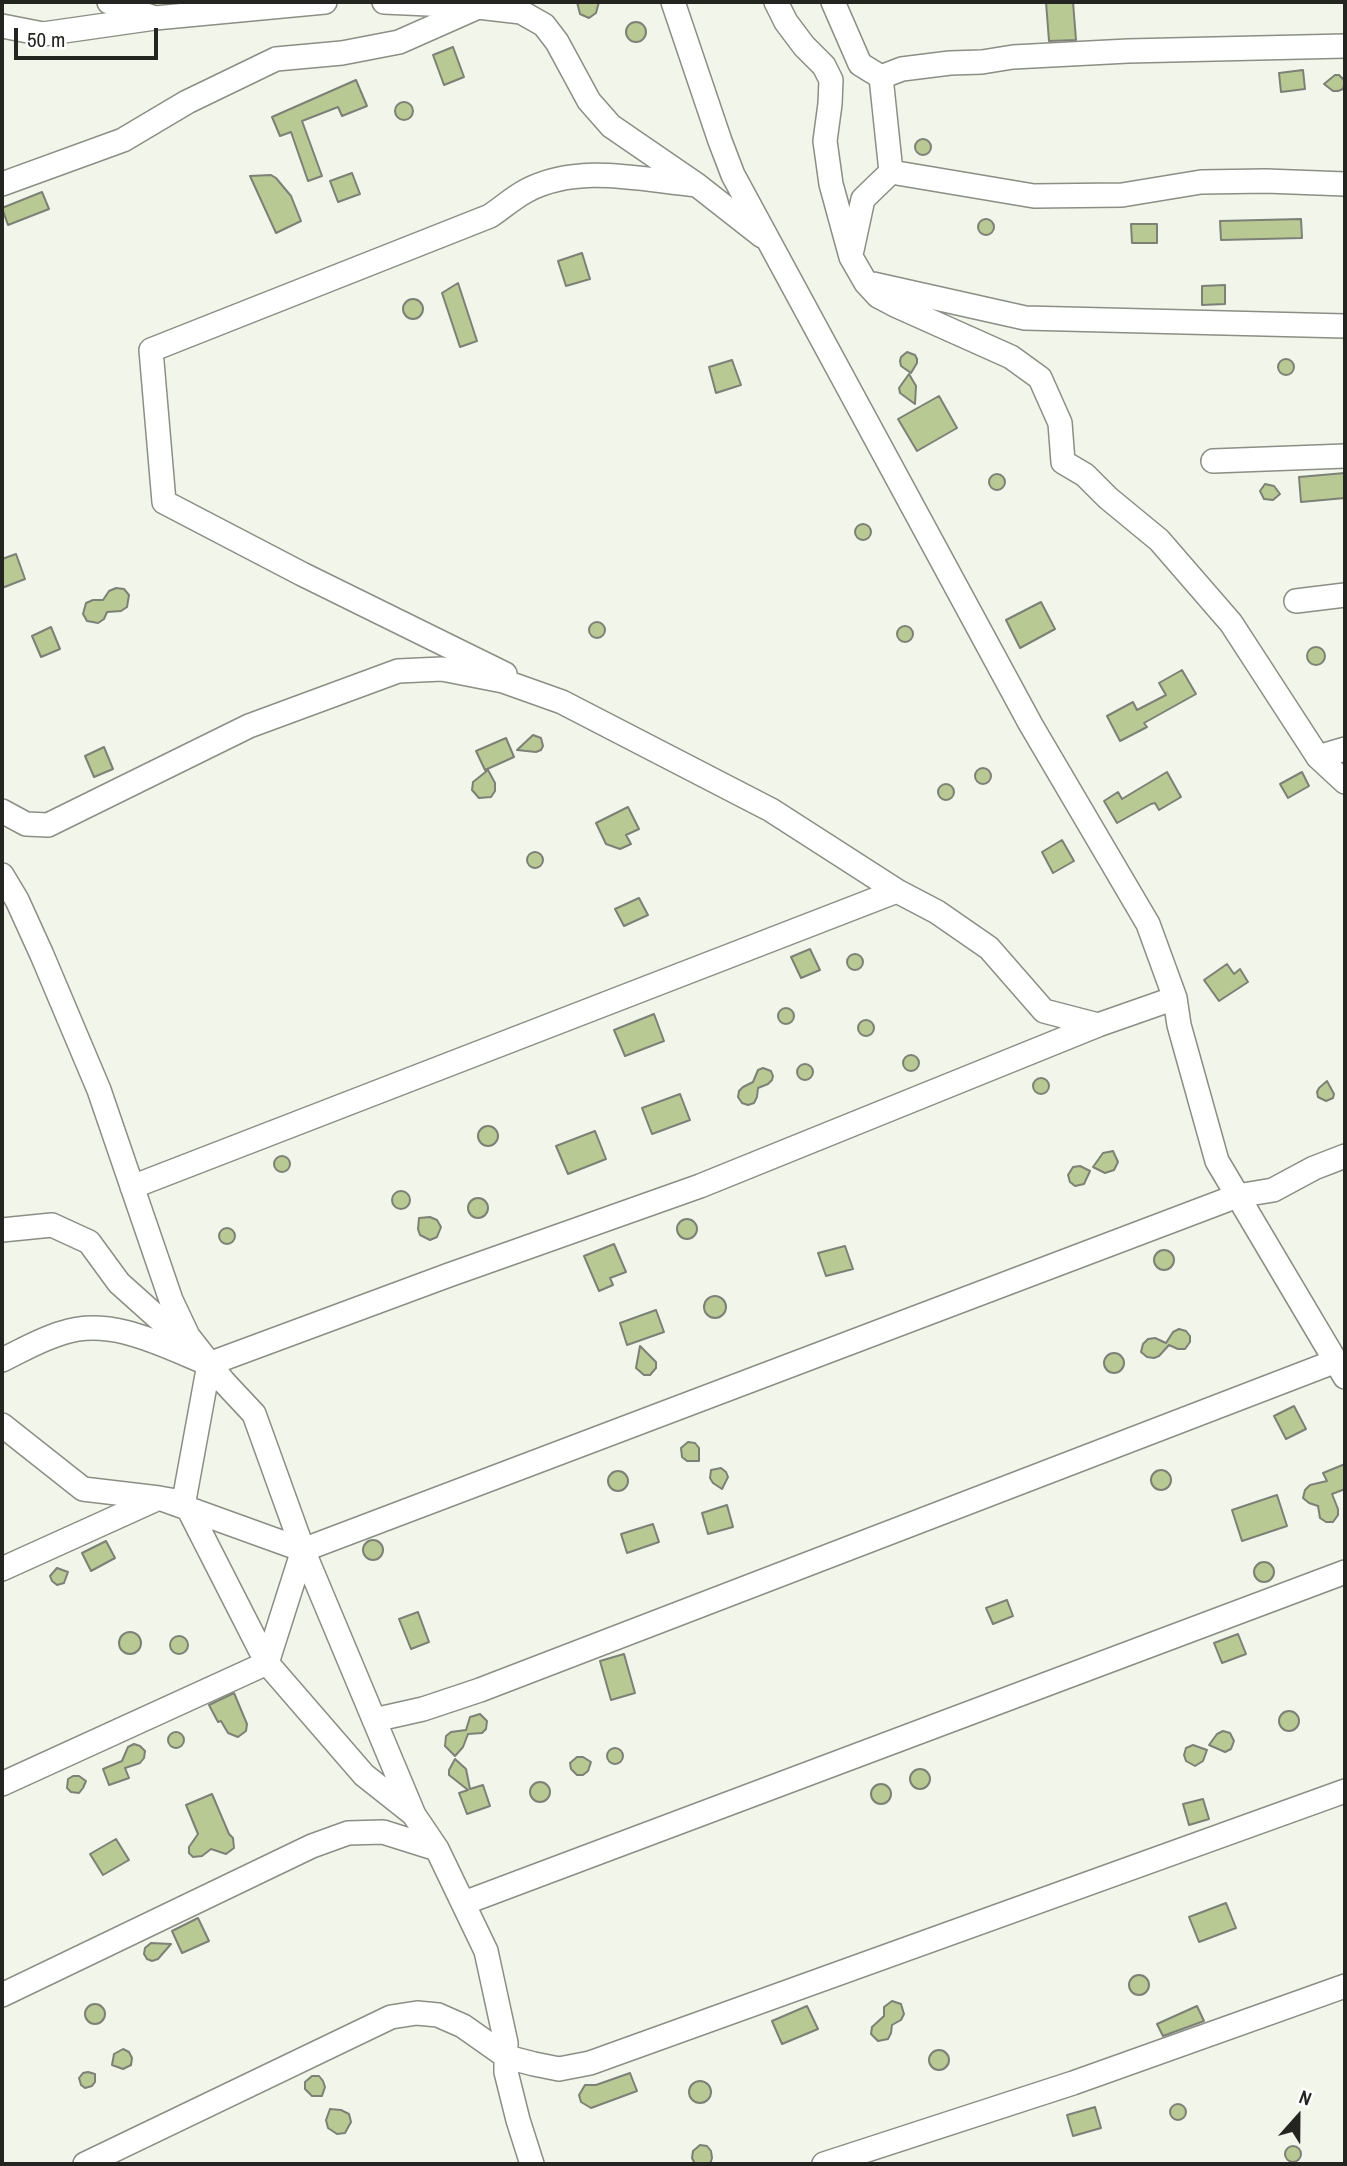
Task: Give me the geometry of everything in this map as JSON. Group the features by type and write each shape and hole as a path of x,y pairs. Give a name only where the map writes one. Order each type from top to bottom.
{"street":[{"path":"109,2 155,18"},
{"path":"2,26 43,34 155,18 325,2"},
{"path":"384,2 474,4 521,12 544,24 589,101 611,126 697,184 771,244"},
{"path":"374,1720 423,1709 480,1690 1340,1369 1217,1161 1179,1025 1175,998 1147,924 1031,725 733,175 673,2"},
{"path":"776,2 786,22 824,66 831,80 825,141 831,184 851,257 866,283 878,296 1011,357 1040,378 1060,423 1063,463 1085,475 1108,498 1159,540 1231,623 1318,757 1345,782"},
{"path":"832,2 860,64 881,77"},
{"path":"2,184 122,140 187,102 276,59 342,52 399,42 474,4"},
{"path":"881,77 902,69 1013,57 1128,51 1345,46"},
{"path":"881,77 891,172"},
{"path":"851,257 863,199 891,172"},
{"path":"891,172 1034,196 1122,195 1201,182 1345,184"},
{"path":"697,184 643,177 573,176 527,191 490,215 151,351 164,502 771,810 897,891 937,912 989,948 1044,1012 1098,1025"},
{"path":"866,283 1025,318 1345,326"},
{"path":"1213,461 1345,456"},
{"path":"1296,601 1345,595"},
{"path":"2,811 26,824 48,825 249,726 398,671 442,669 503,681 562,702"},
{"path":"1318,757 1345,749"},
{"path":"2,875 42,954 99,1090 171,1300 188,1336 254,1414 303,1550 414,1815 438,1849 486,1951 507,2057 506,2072 532,2164"},
{"path":"132,1187 897,891"},
{"path":"2,1360 62,1332 84,1328 114,1329 209,1364 700,1186 1098,1025 1175,998"},
{"path":"183,1506 303,1550 1237,1195 1273,1190 1314,1168 1345,1156"},
{"path":"2,1230 52,1225 89,1242 119,1283 209,1364"},
{"path":"183,1506 209,1364"},
{"path":"2,1426 83,1489 159,1497 176,1501 189,1510 267,1663 364,1776 414,1815"},
{"path":"2,1569 159,1497"},
{"path":"2,1784 267,1663 303,1550"},
{"path":"464,1903 1345,1572"},
{"path":"85,2164 391,2017 417,2013 438,2015 463,2026 507,2057 559,2069 590,2063 1345,1791"},
{"path":"2,1995 312,1846 348,1833 383,1832 438,1849"},
{"path":"824,2164 1073,2083 1345,1986"}],"building":[{"path":"577,2 599,2 596,13 589,18 580,14"},
{"path":"1046,2 1073,2 1076,40 1049,41"},
{"path":"636,22 643,25 646,32 643,39 636,42 629,39 626,32 629,25"},
{"path":"453,47 464,77 444,85 433,55"},
{"path":"1303,70 1305,89 1281,92 1279,73"},
{"path":"1335,75 1345,81 1343,89 1338,91 1333,91 1324,84"},
{"path":"356,80 367,106 342,116 338,107 302,121 322,176 308,181 291,132 280,136 272,117"},
{"path":"400,102 408,102 413,111 411,118 400,120 395,115 395,107"},
{"path":"920,139 926,139 931,147 929,153 920,155 915,150 915,144"},
{"path":"352,173 360,194 338,202 330,181"},
{"path":"271,175 291,196 301,221 276,233 250,176"},
{"path":"42,192 49,209 8,225 2,208"},
{"path":"983,219 989,219 994,227 992,233 983,235 978,230 978,224"},
{"path":"1301,219 1302,238 1221,240 1220,221"},
{"path":"1131,224 1157,224 1157,243 1132,243"},
{"path":"582,253 590,279 566,286 558,261"},
{"path":"458,283 477,341 460,347 442,293"},
{"path":"1225,285 1225,304 1202,305 1202,286"},
{"path":"413,299 420,302 423,309 420,316 413,319 406,316 403,309 406,302"},
{"path":"907,352 915,355 917,359 911,373 901,366 900,361"},
{"path":"1283,359 1289,359 1294,367 1292,373 1283,375 1278,370 1278,364"},
{"path":"732,360 741,385 716,393 709,367"},
{"path":"909,374 916,386 915,404 900,393 899,388"},
{"path":"939,396 957,428 917,451 898,419"},
{"path":"1345,473 1345,498 1301,502 1299,477"},
{"path":"994,474 1000,474 1005,482 1003,488 994,490 989,485 989,479"},
{"path":"1265,484 1274,486 1280,494 1273,500 1264,499 1260,491"},
{"path":"860,524 866,524 871,532 869,538 860,540 855,535 855,529"},
{"path":"16,554 25,579 2,588 2,559"},
{"path":"124,589 129,595 127,607 121,611 107,612 104,619 98,623 87,621 83,614 86,603 103,600 109,591"},
{"path":"1041,602 1055,629 1020,648 1006,620"},
{"path":"594,622 600,622 605,630 603,636 594,638 589,633 589,627"},
{"path":"902,626 908,626 913,634 911,640 902,642 897,637 897,631"},
{"path":"51,627 60,649 41,657 32,636"},
{"path":"1316,647 1322,650 1325,656 1322,662 1316,665 1310,662 1307,656 1310,650"},
{"path":"1182,670 1196,694 1144,723 1147,727 1120,741 1107,716 1133,702 1137,710 1166,695 1159,683"},
{"path":"533,735 541,738 541,750 517,750"},
{"path":"506,738 514,757 485,770 476,751"},
{"path":"104,747 113,769 94,777 85,756"},
{"path":"980,768 986,768 991,776 989,782 980,784 975,779 975,773"},
{"path":"488,770 495,783 495,791 491,797 479,798 472,790 473,782"},
{"path":"1167,772 1181,797 1159,810 1155,803 1151,804 1117,823 1104,801 1118,792 1122,799"},
{"path":"1302,772 1309,786 1288,798 1280,784"},
{"path":"943,784 949,784 954,792 952,798 943,800 938,795 938,789"},
{"path":"628,807 639,829 626,835 631,844 620,849 606,844 596,823"},
{"path":"1062,840 1074,861 1053,873 1042,852"},
{"path":"532,852 538,852 543,860 541,866 532,868 527,863 527,857"},
{"path":"639,898 648,915 624,926 615,909"},
{"path":"810,949 820,970 801,978 791,957"},
{"path":"852,954 858,954 863,962 861,968 852,970 847,965 847,959"},
{"path":"1227,964 1234,974 1240,969 1248,982 1219,1001 1204,980"},
{"path":"783,1008 789,1008 794,1016 792,1022 783,1024 778,1019 778,1013"},
{"path":"654,1014 664,1041 625,1056 614,1030"},
{"path":"863,1020 869,1020 874,1028 872,1034 863,1036 858,1031 858,1025"},
{"path":"908,1055 914,1055 919,1063 917,1069 908,1071 903,1066 903,1060"},
{"path":"802,1064 808,1064 813,1072 811,1078 802,1080 797,1075 797,1069"},
{"path":"763,1068 771,1071 772,1080 758,1088 754,1103 742,1103 738,1097 739,1091 753,1082 758,1070"},
{"path":"1038,1078 1044,1078 1049,1086 1047,1092 1038,1094 1033,1089 1033,1083"},
{"path":"1327,1081 1334,1094 1333,1098 1326,1101 1318,1097 1317,1092"},
{"path":"680,1094 690,1120 652,1134 642,1108"},
{"path":"484,1126 492,1126 498,1136 492,1146 484,1146 478,1140 478,1132"},
{"path":"595,1131 606,1159 568,1174 556,1146"},
{"path":"1113,1151 1118,1162 1114,1170 1105,1173 1093,1167 1103,1153"},
{"path":"282,1156 288,1158 288,1170 282,1172 276,1170 274,1164 276,1158"},
{"path":"1080,1166 1090,1171 1084,1184 1075,1186 1068,1175 1073,1167"},
{"path":"401,1191 407,1194 410,1200 407,1206 401,1209 395,1206 392,1200 395,1194"},
{"path":"474,1198 482,1198 488,1208 482,1218 474,1218 468,1212 468,1204"},
{"path":"430,1217 437,1220 441,1227 437,1237 430,1240 420,1235 418,1229 419,1218"},
{"path":"687,1219 694,1222 697,1229 694,1236 687,1239 680,1236 677,1229 680,1222"},
{"path":"227,1228 233,1230 233,1242 227,1244 221,1242 219,1236 221,1230"},
{"path":"614,1244 626,1272 610,1278 613,1285 599,1291 584,1256"},
{"path":"845,1246 853,1269 826,1276 818,1253"},
{"path":"1164,1250 1171,1253 1174,1260 1171,1267 1164,1270 1157,1267 1154,1260 1157,1253"},
{"path":"715,1296 723,1299 726,1307 723,1315 715,1318 707,1315 704,1307 707,1299"},
{"path":"656,1310 664,1332 627,1345 620,1323"},
{"path":"1179,1329 1190,1336 1190,1342 1185,1349 1169,1345 1154,1358 1141,1352 1148,1339 1155,1338 1166,1343 1173,1332"},
{"path":"640,1346 656,1362 656,1368 650,1375 644,1375 636,1368"},
{"path":"1114,1353 1121,1356 1124,1363 1121,1370 1114,1373 1107,1370 1104,1363 1107,1356"},
{"path":"1294,1406 1306,1429 1286,1439 1274,1416"},
{"path":"688,1442 695,1443 699,1448 699,1461 687,1461 682,1457 681,1448"},
{"path":"1345,1464 1345,1489 1332,1494 1338,1515 1333,1522 1326,1522 1320,1518 1318,1506 1303,1498 1305,1490 1310,1485 1327,1481 1323,1473"},
{"path":"721,1468 728,1477 722,1489 710,1478 711,1470"},
{"path":"1161,1470 1168,1473 1171,1480 1168,1487 1161,1490 1154,1487 1151,1480 1154,1473"},
{"path":"618,1471 625,1474 628,1481 625,1488 618,1491 611,1488 608,1481 611,1474"},
{"path":"1277,1495 1287,1526 1242,1541 1232,1510"},
{"path":"727,1505 733,1527 708,1534 702,1513"},
{"path":"653,1524 659,1542 627,1553 621,1534"},
{"path":"373,1540 380,1543 383,1550 380,1557 373,1560 366,1557 363,1550 366,1543"},
{"path":"106,1541 115,1558 91,1571 82,1553"},
{"path":"1264,1562 1271,1565 1274,1572 1271,1579 1264,1582 1257,1579 1254,1572 1257,1565"},
{"path":"57,1568 68,1572 64,1583 57,1585 50,1576"},
{"path":"1007,1600 1013,1616 993,1624 986,1608"},
{"path":"418,1612 429,1642 411,1649 399,1619"},
{"path":"130,1632 138,1635 141,1643 138,1651 130,1654 122,1651 119,1643 122,1635"},
{"path":"1238,1634 1246,1654 1222,1663 1214,1643"},
{"path":"179,1636 185,1639 188,1645 185,1651 179,1654 173,1651 170,1645 173,1639"},
{"path":"624,1654 635,1693 611,1700 600,1661"},
{"path":"234,1693 247,1724 246,1731 238,1737 228,1733 221,1721 218,1722 209,1705"},
{"path":"1289,1711 1296,1714 1299,1721 1296,1728 1289,1731 1282,1728 1279,1721 1282,1714"},
{"path":"480,1714 487,1721 486,1729 482,1733 468,1734 463,1747 455,1756 445,1746 446,1736 451,1732 466,1730 470,1717"},
{"path":"1223,1731 1230,1733 1234,1741 1231,1749 1225,1752 1209,1745 1217,1734"},
{"path":"176,1732 182,1734 182,1746 176,1748 170,1746 168,1740 170,1734"},
{"path":"134,1744 145,1751 144,1758 140,1763 125,1768 129,1778 109,1785 103,1769 122,1761 128,1747"},
{"path":"1193,1745 1207,1750 1203,1761 1195,1766 1186,1761 1184,1755 1186,1748"},
{"path":"615,1748 621,1750 621,1762 615,1764 609,1762 607,1756 609,1750"},
{"path":"577,1757 591,1762 588,1771 583,1775 577,1775 571,1769 570,1763"},
{"path":"455,1759 466,1769 470,1789 483,1785 490,1806 467,1814 459,1793 468,1790 449,1775"},
{"path":"920,1769 927,1772 930,1779 927,1786 920,1789 913,1786 910,1779 913,1772"},
{"path":"79,1776 86,1781 83,1788 79,1793 71,1792 67,1788 68,1779"},
{"path":"540,1782 547,1785 550,1792 547,1799 540,1802 533,1799 530,1792 533,1785"},
{"path":"881,1784 888,1787 891,1794 888,1801 881,1804 874,1801 871,1794 874,1787"},
{"path":"212,1794 233,1838 234,1848 226,1854 211,1849 202,1856 193,1857 189,1853 189,1847 198,1834 186,1805"},
{"path":"1203,1799 1209,1819 1189,1825 1183,1804"},
{"path":"116,1839 129,1860 103,1875 90,1854"},
{"path":"1226,1903 1236,1928 1199,1942 1189,1917"},
{"path":"198,1918 209,1941 182,1953 172,1931"},
{"path":"151,1943 171,1944 158,1959 152,1961 144,1954 145,1948"},
{"path":"1135,1975 1143,1975 1149,1985 1143,1995 1135,1995 1129,1989 1129,1981"},
{"path":"892,2001 901,2004 904,2014 901,2020 892,2025 888,2039 878,2041 871,2034 872,2027 884,2016 884,2007"},
{"path":"95,2004 102,2007 105,2014 102,2021 95,2024 88,2021 85,2014 88,2007"},
{"path":"807,2006 818,2029 782,2044 772,2021"},
{"path":"1197,2006 1204,2021 1163,2036 1157,2024"},
{"path":"123,2049 129,2052 132,2058 131,2065 123,2069 112,2065 114,2054"},
{"path":"935,2050 943,2050 949,2060 943,2070 935,2070 929,2064 929,2056"},
{"path":"88,2072 95,2074 95,2082 85,2088 79,2078"},
{"path":"630,2073 637,2091 591,2108 581,2102 579,2095 585,2085 596,2085"},
{"path":"312,2076 319,2076 323,2081 325,2087 322,2096 312,2096 305,2089 305,2082"},
{"path":"696,2081 704,2081 711,2088 711,2096 704,2103 696,2103 689,2096 689,2088"},
{"path":"1178,2104 1184,2106 1184,2118 1178,2120 1172,2118 1170,2112 1172,2106"},
{"path":"1095,2107 1101,2128 1073,2136 1067,2115"},
{"path":"330,2109 349,2114 351,2122 345,2133 337,2134 328,2128 326,2120"},
{"path":"700,2145 707,2146 711,2151 710,2164 695,2164 693,2151"},
{"path":"1293,2146 1299,2148 1299,2160 1293,2162 1287,2160 1285,2154 1287,2148"}]}
